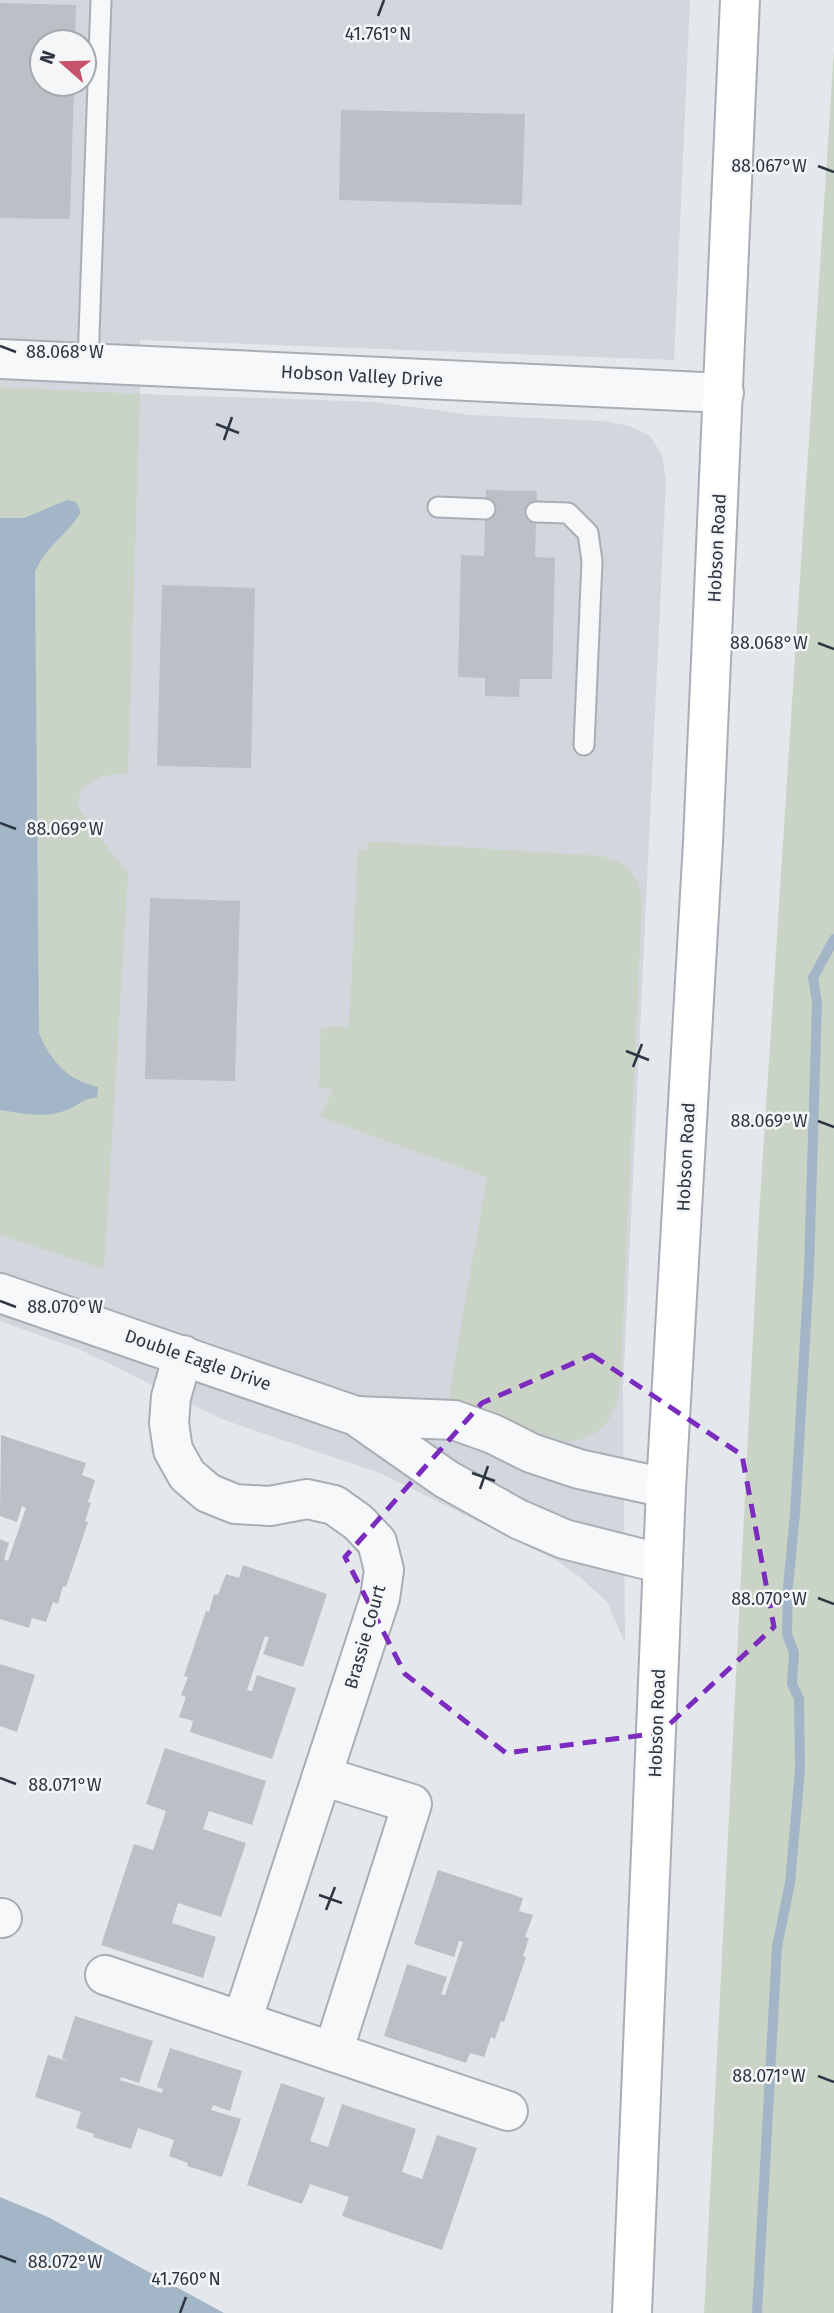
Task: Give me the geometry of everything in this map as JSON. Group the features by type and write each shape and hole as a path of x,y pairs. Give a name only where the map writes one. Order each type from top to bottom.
{"main road":[{"name":"Hobson Road","path":"632,2313 666,1488 688,1136 740,0"}],"street":[{"name":"Hobson Valley Drive","path":"0,359 724,393"},
{"name":"Double Eagle Drive","path":"0,1293 183,1354 356,1416 446,1479 518,1519 564,1539 663,1564"},
{"name":"Brassie Court","path":"183,1354 171,1397 169,1423 173,1450 187,1475 208,1493 235,1504 270,1506 307,1499 334,1505 358,1522 377,1542 384,1570 380,1598 242,2021"},
{"name":"Double Eagle Drive","path":"356,1416 454,1420 492,1434 531,1453 579,1469 666,1488"},
{"path":"322,1776 412,1804 333,2052"},
{"path":"104,1975 508,2111"}],"lane":[{"path":"88,363 101,0"},
{"path":"438,507 485,509"},
{"path":"536,512 568,513 588,533 592,561 584,745"}],"highlighted area":[{"path":"592,1355 742,1455 774,1627 660,1733 506,1753 405,1674 345,1557 482,1403"}],"shaded area":[{"path":"0,0 690,0 674,360 140,340 140,394 376,402 470,415 602,421 630,426 650,436 662,455 666,480 623,1389 625,1643 607,1602 580,1577 554,1559 380,1473 224,1420 81,1350 0,1321"}],"green space":[{"path":"834,49 834,2313 704,2313 759,1216"},
{"path":"0,387 140,394 128,773 102,776 83,787 77,803 85,818 128,874 104,1269 0,1235"},
{"path":"365,841 601,856 625,866 638,884 642,901 620,1389 604,1426 579,1440 567,1442 448,1403 487,1177 320,1117 333,1090 319,1087 321,1027 349,1027 358,850 369,851"}],"water":[{"path":"67,500 76,502 81,512 45,555 35,572 39,1033 55,1061 69,1075 98,1087 97,1098 61,1112 38,1115 0,1110 0,518 24,518"},
{"path":"0,2197 48,2217 224,2313 0,2313"}],"building":[{"path":"0,3 76,5 75,28 28,28 28,98 74,98 70,219 0,218"},
{"path":"341,110 525,114 522,205 339,200"},
{"path":"486,490 537,491 535,557 555,558 552,679 520,679 519,697 485,696 485,678 458,677 461,555 484,556"},
{"path":"162,585 255,588 251,768 157,766"},
{"path":"150,898 240,901 235,1081 145,1079"},
{"path":"1,1435 86,1463 82,1475 95,1480 88,1502 91,1503 85,1521 88,1522 66,1587 63,1586 58,1604 53,1602 46,1622 32,1618 29,1628 0,1619 0,1539 9,1543 4,1559 8,1561 26,1508 22,1506 17,1522 0,1516"},
{"path":"243,1565 327,1594 303,1667 263,1654 269,1638 265,1636 247,1690 252,1691 257,1675 296,1688 272,1759 190,1732 193,1721 179,1717 186,1697 181,1695 188,1677 184,1676 206,1611 209,1612 214,1594 218,1595 226,1574 239,1578"},
{"path":"0,1664 35,1675 17,1732 0,1726"},
{"path":"165,1748 266,1781 252,1825 209,1811 203,1829 246,1843 221,1917 178,1903 172,1923 216,1937 203,1978 101,1945 134,1844 153,1850 166,1811 146,1804"},
{"path":"438,1870 523,1898 519,1911 533,1915 525,1937 529,1938 523,1956 526,1957 504,2022 501,2021 495,2039 491,2037 484,2057 470,2053 466,2063 384,2036 407,1964 447,1977 441,1994 445,1995 463,1942 459,1941 454,1957 414,1944"},
{"path":"75,2016 153,2041 139,2083 121,2077 120,2080 162,2093 163,2089 157,2087 170,2048 242,2071 230,2111 213,2105 211,2110 241,2119 222,2177 187,2166 188,2163 169,2156 174,2140 138,2128 131,2149 93,2137 94,2134 76,2128 81,2112 35,2097 48,2055 68,2061 62,2058"},
{"path":"281,2083 325,2098 310,2141 328,2147 342,2104 416,2129 402,2172 422,2179 437,2135 477,2148 442,2250 342,2216 349,2197 310,2184 302,2204 247,2185"}],"waterway":[{"path":"757,2313 777,1947 790,1883 800,1769 799,1699 792,1684 794,1653 787,1634 809,1270 817,1002 813,978 834,939"}]}
